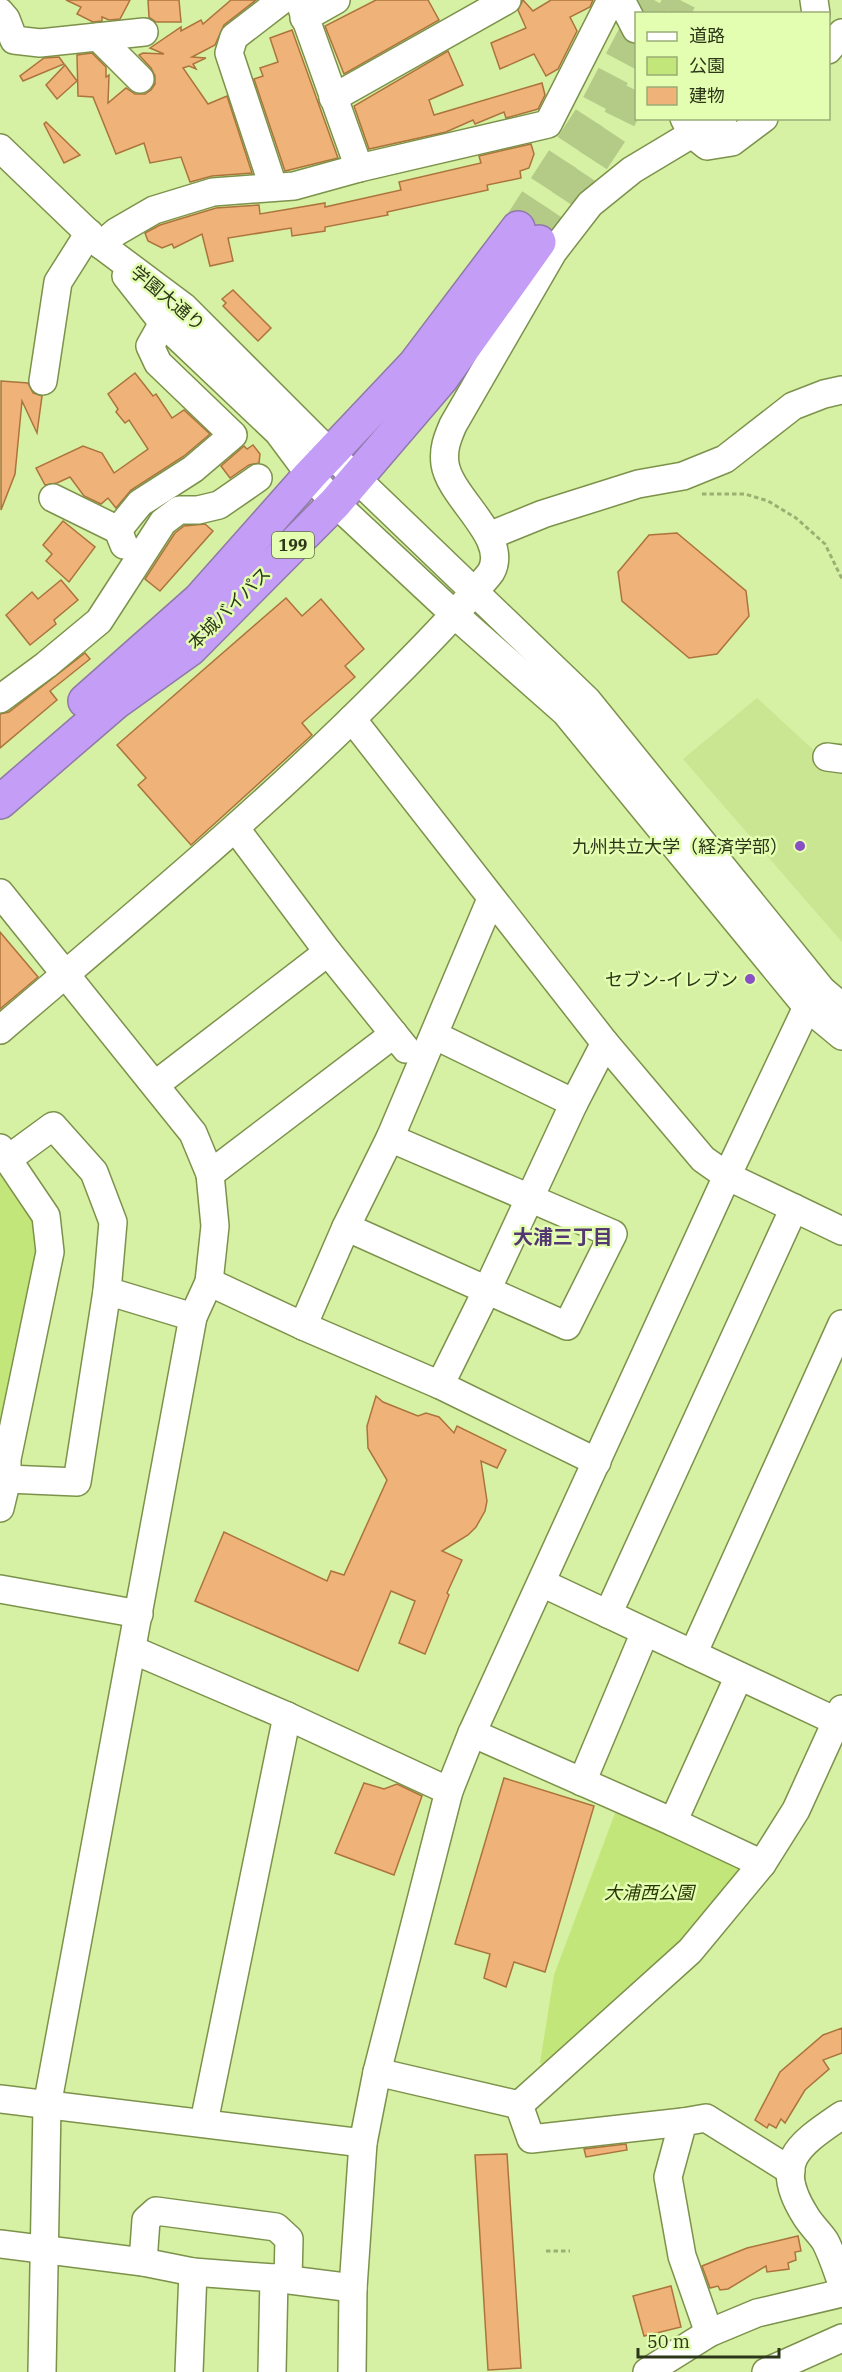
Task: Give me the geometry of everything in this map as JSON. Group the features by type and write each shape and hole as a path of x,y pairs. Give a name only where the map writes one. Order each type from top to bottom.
{"highway":[{"name":"本城バイパス","path":"0,776 200,599 320,465 415,364 528,235 442,378 335,502 190,649 116,702 0,802"}],"street":[{"path":"273,186 229,53 234,37 282,0"},
{"path":"336,0 302,9 359,168"},
{"path":"333,98 507,0"},
{"path":"43,381 58,282 95,239 116,232 154,210 213,192 294,186 359,168 548,124 610,0"},
{"path":"621,0 635,27"},
{"path":"0,12 6,19 14,40 40,43 144,32"},
{"path":"830,48 842,33"},
{"path":"98,37 140,79"},
{"path":"0,1030 236,829 352,719 455,615 491,571 496,554 489,536 454,487 445,467 444,447 453,425 553,252 590,204 688,126 714,120"},
{"path":"688,126 707,146 732,142 761,120"},
{"name":"学園大通り","path":"0,148 95,239 184,307 320,465"},
{"path":"95,239 163,323 278,432 320,465 356,477 587,700 842,1035"},
{"path":"118,530 140,503 193,470 233,435 158,363 150,346 163,323"},
{"path":"489,536 543,514 638,484 683,476 725,459 793,406 842,390"},
{"path":"320,465 335,502 455,615 565,712 814,998 842,1007"},
{"path":"0,699 99,621 163,522 179,510 198,510 219,505 258,478"},
{"path":"0,677 85,616 116,571 126,548 118,530 53,498"},
{"path":"352,719 605,1043 703,1160 727,1176 842,1231"},
{"path":"236,829 328,952 420,1066"},
{"path":"0,893 193,1133 210,1174 215,1226 209,1282 193,1317 47,2106 42,2372"},
{"path":"303,1326 346,1227 390,1138 491,899"},
{"path":"155,1085 328,952"},
{"path":"355,2370 353,2288 363,2143 377,2072 449,1791 472,1733 727,1176 814,998"},
{"path":"210,1174 394,1034"},
{"path":"434,1035 574,1103"},
{"path":"440,1385 574,1103 605,1043"},
{"path":"0,1508 5,1466 50,1252 46,1216 4,1154 53,1126 94,1172 113,1222 107,1291 77,1482 5,1466"},
{"path":"346,1227 567,1326 613,1233 390,1138"},
{"path":"608,1614 794,1208"},
{"path":"209,1282 303,1326 440,1385 597,1462"},
{"path":"107,1291 193,1317"},
{"path":"693,1654 832,1378 842,1324"},
{"path":"519,2104 690,1951 762,1864 796,1810 840,1718 739,1676 542,1583"},
{"path":"0,1589 139,1614"},
{"path":"582,1782 645,1632"},
{"path":"133,1650 287,1716 449,1791"},
{"path":"673,1822 739,1676"},
{"path":"204,2122 287,1716"},
{"path":"472,1733 762,1864"},
{"path":"377,2072 519,2104"},
{"path":"0,2099 363,2143"},
{"path":"519,2104 531,2139 706,2118 792,2171"},
{"path":"842,2115 805,2141 792,2158 794,2197 825,2241 842,2284"},
{"path":"683,2122 668,2177 682,2256 709,2333"},
{"path":"143,2262 146,2220 156,2211 276,2227 289,2238 281,2278 272,2372"},
{"path":"0,2244 143,2262 193,2272 281,2278 353,2288"},
{"path":"189,2372 193,2272"},
{"path":"647,2372 709,2333 757,2313 842,2293"},
{"path":"765,2372 842,2338"}],"path":[{"path":"695,493 745,494 768,501 796,518 825,544 842,579"},
{"path":"546,2251 570,2251"}],"shaded area":[{"name":"九州共立大学（経済学部）","path":"757,698 834,769 842,770 842,942 683,759"}],"green space":[{"path":"0,1161 42,1231 0,1447"},
{"name":"大浦西公園","path":"617,1808 739,1861 740,1877 674,1955 549,2067 540,2063 554,1975"}],"building":[{"path":"66,0 130,0 120,19 109,20 102,17 102,21 93,22 77,14 81,7"},
{"path":"148,0 179,0 181,22 156,22 149,17"},
{"path":"231,0 256,0 224,25 215,45 192,57 206,58 193,64 196,69 189,66 183,68 208,104 227,96 252,173 212,176 190,182 181,157 150,163 144,143 116,154 93,97 78,96 77,55 92,53 106,67 106,77 109,75 108,103 126,88 135,94 145,94 155,84 155,76 139,55 143,53 164,54 150,48 181,27 181,31 201,20 203,24"},
{"path":"376,0 428,0 439,20 344,74 325,26"},
{"path":"523,0 533,11 551,0 593,0 590,7 570,17 577,31 558,69 546,76 534,54 500,69 491,43 526,28 518,10"},
{"path":"292,30 338,158 285,171 254,79 263,76 260,68 278,62 270,38"},
{"path":"448,51 463,85 429,100 434,115 542,83 545,95 538,109 506,118 504,112 475,124 473,120 446,132 369,149 354,106"},
{"path":"59,57 64,64 23,81 20,76 44,58"},
{"path":"65,65 77,81 57,99 46,85"},
{"path":"46,122 80,155 64,163 44,124"},
{"path":"531,144 534,154 529,168 520,171 521,178 487,185 488,190 387,212 388,215 325,227 325,231 292,236 291,228 228,238 233,261 210,266 202,234 174,248 172,244 162,248 148,241 145,233 160,225 216,208 259,205 260,214 325,203 325,207 401,190 399,182 481,163 479,156"},
{"path":"233,290 271,328 258,341 223,306 226,303 222,299"},
{"path":"135,373 153,396 156,394 172,418 184,410 210,434 184,456 131,490 116,508 108,498 101,504 84,496 70,477 45,485 36,468 83,446 102,453 114,473 148,449 129,420 125,423 116,412 118,409 108,394"},
{"path":"1,381 28,383 33,393 42,396 37,433 22,401 15,474 1,510"},
{"path":"253,445 260,454 259,463 249,465 230,478 221,466 244,446 247,449"},
{"path":"63,521 95,547 69,582 46,561 52,554 43,545"},
{"path":"205,524 213,531 160,591 145,579 175,533 184,526"},
{"path":"677,533 746,591 749,616 717,654 689,658 622,601 618,572 649,535"},
{"path":"61,580 78,600 54,620 56,624 30,645 6,615 32,592 38,599"},
{"path":"286,598 302,616 321,599 364,649 345,666 355,677 302,723 312,735 191,845 138,785 146,778 117,745"},
{"path":"85,653 90,659 50,691 57,700 0,748 0,714 9,712"},
{"path":"0,932 38,977 0,1009"},
{"path":"376,1396 383,1402 418,1416 426,1413 439,1417 454,1433 457,1426 506,1450 497,1468 481,1461 487,1501 485,1511 476,1527 468,1535 442,1551 462,1560 447,1593 449,1595 425,1654 399,1643 415,1601 391,1591 358,1671 195,1601 224,1532 327,1581 331,1571 344,1575 387,1480 368,1448 367,1426"},
{"path":"504,1778 594,1806 545,1972 514,1962 506,1987 484,1978 490,1954 455,1944"},
{"path":"364,1783 384,1789 397,1784 422,1796 394,1875 335,1853"},
{"path":"842,2028 842,2053 823,2060 829,2069 805,2090 785,2123 781,2119 776,2128 769,2124 767,2128 755,2120 780,2072 823,2035"},
{"path":"626,2144 627,2150 586,2157 584,2149"},
{"path":"507,2154 521,2368 488,2370 475,2155"},
{"path":"798,2236 801,2251 795,2252 796,2260 788,2263 789,2269 767,2272 766,2266 728,2289 720,2290 718,2286 710,2288 702,2266 747,2248"},
{"path":"671,2286 681,2327 644,2336 633,2296"}],"tunnel":[{"path":"647,12 654,0"},
{"path":"674,12 680,0"},
{"path":"518,228 595,110 635,34"},
{"path":"539,242 617,124 635,87"}],"place":[{"name":"九州共立大学（経済学部）","path":"800,846"},
{"name":"セブン-イレブン","path":"750,979"}],"district":[{"name":"大浦三丁目","path":"563,1236"}]}
